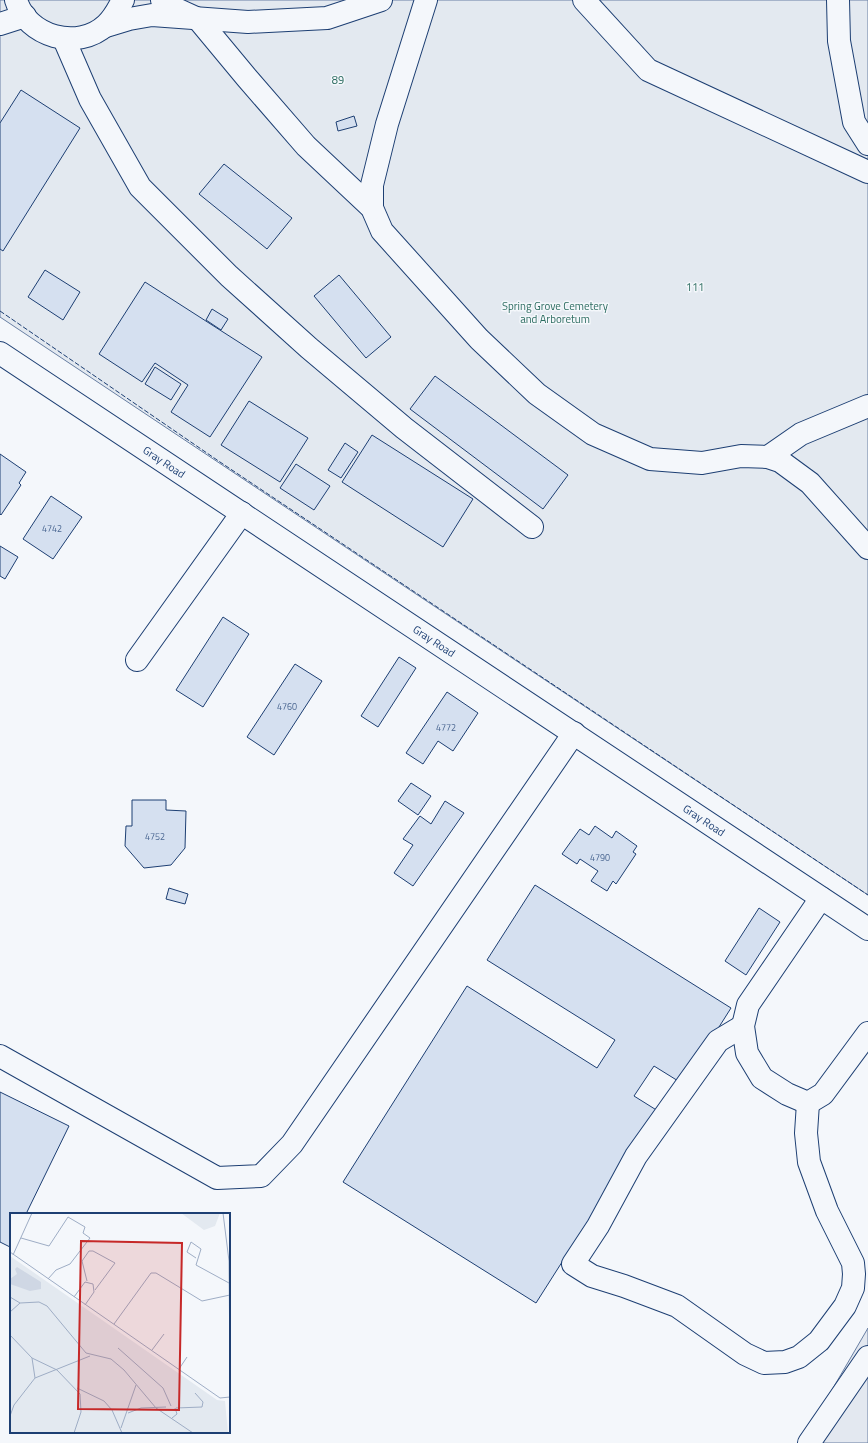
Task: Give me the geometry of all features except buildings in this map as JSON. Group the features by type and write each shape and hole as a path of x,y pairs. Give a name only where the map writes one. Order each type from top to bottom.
{"street":[{"path":"106,26 117,13 123,0"},
{"path":"162,0 174,8 198,19 306,146 372,208 382,231 479,339 538,394 593,434 650,459 702,463 741,456 768,457 780,461 810,483 868,548"},
{"path":"0,24 20,8 35,27 49,35 64,39 79,38 93,34 106,26 129,19 152,15 248,22 327,18 381,0"},
{"path":"372,208 372,185 387,124 426,0"},
{"path":"584,0 648,70 868,172"},
{"path":"838,0 839,41 854,122 868,144"},
{"path":"64,39 90,99 140,187 229,276 309,348 404,428 532,527"},
{"name":"Gray Road","path":"2,359 242,513 868,929"},
{"path":"768,457 801,434 868,406"},
{"path":"137,660 242,513"},
{"path":"0,1056 217,1178 261,1176 292,1144 574,733"},
{"path":"808,1103 787,1094 762,1078 747,1053 743,1026 748,1005 821,898"},
{"path":"743,1026 718,1041 713,1047 636,1156 598,1226 573,1264 592,1276 624,1286 677,1306 746,1354 764,1363 785,1362 799,1357 819,1341 845,1306 852,1288 854,1274 853,1263 827,1211 809,1162 806,1133 808,1103"},
{"path":"808,1103 823,1094 868,1033"},
{"path":"809,1443 868,1357"}],"green space":[{"name":"Spring Grove Cemetery and Arboretum","path":"0,0 868,0 868,895 0,317"}],"shaded area":[{"path":"868,1328 868,1443 801,1443"}],"fence":[{"path":"0,311 220,462 868,895"}],"park label":[{"name":"89","path":"338,80"},
{"name":"111","path":"695,287"}]}
